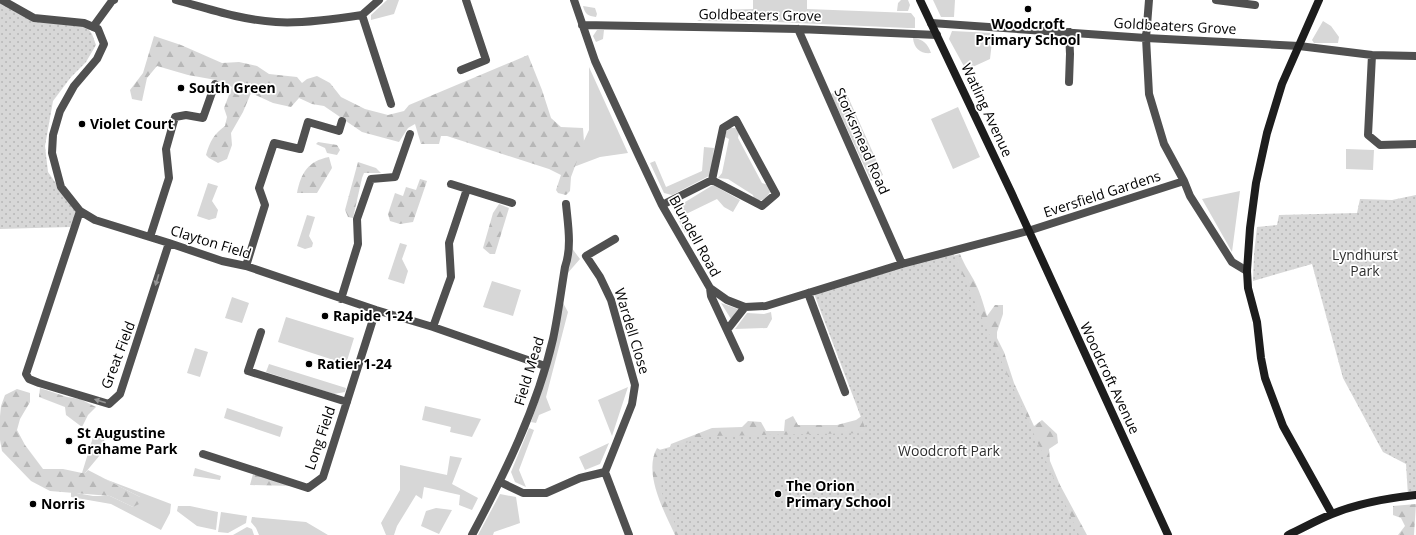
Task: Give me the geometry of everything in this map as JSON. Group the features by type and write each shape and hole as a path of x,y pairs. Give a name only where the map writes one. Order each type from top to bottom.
{"street":[{"name":"Clayton Field","path":"2,0 34,18 84,23 98,29 104,44 97,59 74,86 60,111 53,135 52,153 61,187 80,211 95,220 169,243 222,262 246,266 376,310 433,327 545,366"},
{"path":"92,27 114,0"},
{"path":"176,0 218,12 277,22 340,19 362,15 379,0"},
{"path":"461,70 486,60 466,0"},
{"name":"Blundell Road","path":"574,0 595,61 662,205 710,288 727,300 745,307 766,306 902,264 1028,231"},
{"name":"Watling Avenue","path":"920,0 1028,231"},
{"path":"1149,0 1146,38 1149,94 1164,144 1184,181 1190,196 1232,262 1247,271"},
{"path":"1216,0 1256,5"},
{"path":"1319,0 1282,84 1267,133 1256,183 1250,228 1247,271 1248,288 1257,322 1265,378 1284,426 1332,514"},
{"path":"362,15 390,104"},
{"name":"Goldbeaters Grove","path":"931,23 1146,38 1299,46 1372,55 1416,56"},
{"name":"Goldbeaters Grove","path":"582,25 798,29 937,35"},
{"name":"Storksmead Road","path":"798,29 902,264"},
{"path":"1069,32 1069,82"},
{"path":"1372,55 1368,135 1380,145 1416,144"},
{"path":"150,237 169,178 166,149 174,117 186,115 203,118 215,84"},
{"path":"736,120 776,194 762,206 712,180 723,128 736,120"},
{"path":"246,266 265,205 259,188 274,143 300,149 308,122 339,131 342,121"},
{"path":"341,298 358,244 357,219 371,179 395,177 410,134"},
{"path":"662,205 712,180"},
{"name":"Eversfield Gardens","path":"1028,231 1184,181"},
{"path":"451,184 512,203"},
{"path":"433,327 450,277 449,243 467,189"},
{"name":"Field Mead","path":"472,535 500,482 526,423 553,339 565,267 568,258 566,204"},
{"name":"Great Field","path":"80,211 26,374 29,379 39,383 109,404 120,394 169,243"},
{"name":"Woodcroft Avenue","path":"1028,231 1168,535"},
{"name":"Wardell Close","path":"605,472 632,404 635,385 611,300 600,277 586,256 616,239"},
{"path":"710,288 711,296 740,358"},
{"path":"808,293 845,392"},
{"path":"727,330 745,307"},
{"name":"Long Field","path":"203,454 308,488 324,477 376,310"},
{"path":"261,332 248,371 347,402"},
{"path":"500,482 523,493 546,493 580,478 605,472 629,535"},
{"path":"1288,535 1332,514 1379,500 1416,495"}],"green space":[{"path":"0,0 35,19 84,23 92,34 96,45 86,62 71,77 53,101 45,146 48,172 80,218 70,227 0,229"},
{"path":"387,0 399,0 394,14 371,20 371,15"},
{"path":"753,0 807,0 807,9 911,13 915,18 915,28 775,22 697,21 719,10 753,9"},
{"path":"901,0 908,0 910,5 908,11 897,11 898,3"},
{"path":"933,0 955,0 954,17 941,17"},
{"path":"583,6 595,8 597,14 596,17 587,14"},
{"path":"1323,21 1331,26 1339,37 1338,43 1314,43 1312,40"},
{"path":"597,30 604,30 603,39 596,42 593,36"},
{"path":"952,31 993,33 990,59 966,70 949,39"},
{"path":"154,36 181,45 222,63 239,62 257,66 269,74 297,77 302,83 307,79 317,76 330,83 341,97 365,109 388,115 404,111 409,105 528,55 551,118 561,127 583,128 584,142 571,177 570,191 566,195 558,193 556,190 561,175 549,169 447,136 441,136 439,144 421,144 415,124 408,128 399,142 362,132 324,106 312,104 299,98 291,107 273,103 251,93 243,112 231,133 232,145 227,159 218,163 206,155 213,138 225,126 227,117 224,108 232,87 216,80 188,75 157,66 147,78 142,101 132,99 130,90 143,73"},
{"path":"913,38 925,42 931,53 921,52 916,48"},
{"path":"589,67 628,153 600,157 571,168 589,130"},
{"path":"844,88 883,175 871,181 831,94"},
{"path":"958,107 980,157 953,169 931,119"},
{"path":"730,128 737,128 739,133 738,138 762,183 768,185 770,192 764,199 754,199 753,195 728,179 718,178 722,173 729,139 725,137 726,132"},
{"path":"318,142 337,145 340,150 337,155 327,153 325,148 316,144"},
{"path":"704,147 714,148 711,175 672,195 664,193 650,163 655,161 666,187 702,171"},
{"path":"1346,149 1374,150 1373,170 1346,169"},
{"path":"329,157 332,168 317,193 297,193 303,174 307,169 316,162"},
{"path":"358,162 376,168 381,173 364,173 353,218 348,217 345,210"},
{"path":"420,179 427,181 413,222 400,224 390,221 388,214 395,193 403,196 406,187 416,190"},
{"path":"208,183 218,186 212,201 218,210 216,218 209,220 197,216"},
{"path":"713,185 740,200 733,212 724,207 717,199 682,216 689,231 685,233 675,213 677,207"},
{"path":"1240,191 1232,252 1202,199"},
{"name":"Lyndhurst Park","path":"1416,195 1416,495 1408,496 1406,464 1383,452 1343,378 1312,264 1253,281 1257,227 1277,225 1279,215 1357,213 1360,199 1392,200"},
{"path":"499,204 509,208 495,254 490,254 483,248 493,213"},
{"path":"307,215 315,217 309,236 313,243 312,247 305,249 297,246"},
{"path":"400,243 407,245 402,259 408,271 404,284 388,279"},
{"path":"571,247 580,259 566,275"},
{"name":"Woodcroft Park","path":"952,251 1079,535 680,535 662,493 659,450 710,436 867,433 813,291"},
{"path":"960,254 977,286 987,316 995,305 1003,305 1003,314 997,332 997,338 1004,352 1014,383 1034,426 1042,420 1057,434 1058,443 1049,449 1050,461 1060,485 1087,535 1075,535 949,257"},
{"path":"492,281 521,290 513,316 483,307"},
{"path":"232,297 249,303 242,323 225,318"},
{"path":"562,301 568,312 546,397 551,410 539,415 536,423 531,422 541,393"},
{"path":"721,303 738,309 731,319"},
{"path":"771,312 772,319 767,328 735,329 747,313 764,314"},
{"path":"286,317 354,338 346,364 278,342"},
{"path":"195,348 208,352 200,377 187,373"},
{"path":"269,364 346,388 345,392 334,394 266,372"},
{"path":"628,387 612,436 598,400"},
{"path":"40,388 67,397 80,399 96,407 88,415 82,427 66,415 65,407 39,397"},
{"path":"17,389 30,393 30,402 20,419 17,430 25,445 43,469 63,469 82,473 85,473 88,470 140,497 141,503 133,507 110,496 50,491 31,481 2,451 0,440 1,406 5,395"},
{"path":"425,406 481,419 472,437 450,432 451,427 422,420"},
{"path":"227,408 283,427 280,437 224,418"},
{"path":"870,410 869,434 669,450 671,444 712,428 742,427 748,421 761,422 766,431 784,431 785,420 793,416 798,425 837,425 856,420"},
{"path":"529,428 534,430 519,470 526,487 515,482 511,472"},
{"path":"94,434 105,438 100,455 85,473 82,473"},
{"path":"609,443 600,464 585,470 579,457"},
{"path":"657,448 667,454 686,535 675,535 657,492 652,469 653,458"},
{"path":"450,456 462,458 452,484 478,498 472,510 459,505 460,495 424,487 422,499 416,495 397,526 394,535 386,535 381,523 400,490 400,465 447,475"},
{"path":"195,468 221,476 220,480 193,476"},
{"path":"253,474 293,486 250,485"},
{"path":"105,479 171,504 170,513 161,530 111,504 71,497 71,492 93,496 110,496 133,507 140,497"},
{"path":"500,494 516,497 520,523 494,532 493,535 478,535"},
{"path":"1416,504 1414,535 1398,535 1405,526 1401,518 1393,515 1393,506"},
{"path":"178,506 190,506 218,512 216,530 197,526 177,511"},
{"path":"436,508 452,510 439,534 421,526 426,511"},
{"path":"221,512 247,516 246,523 228,533 218,532"},
{"path":"252,517 306,522 328,535 259,535 251,522"},
{"path":"247,527 252,529 254,535 233,535"}],"place":[{"name":"Woodcroft Primary School","path":"1028,9"},
{"name":"South Green","path":"181,88"},
{"name":"Violet Court","path":"82,124"},
{"name":"Rapide 1-24","path":"325,316"},
{"name":"Ratier 1-24","path":"309,364"},
{"name":"St Augustine Grahame Park","path":"69,441"},
{"name":"The Orion Primary School","path":"778,494"},
{"name":"Norris","path":"33,504"}]}
